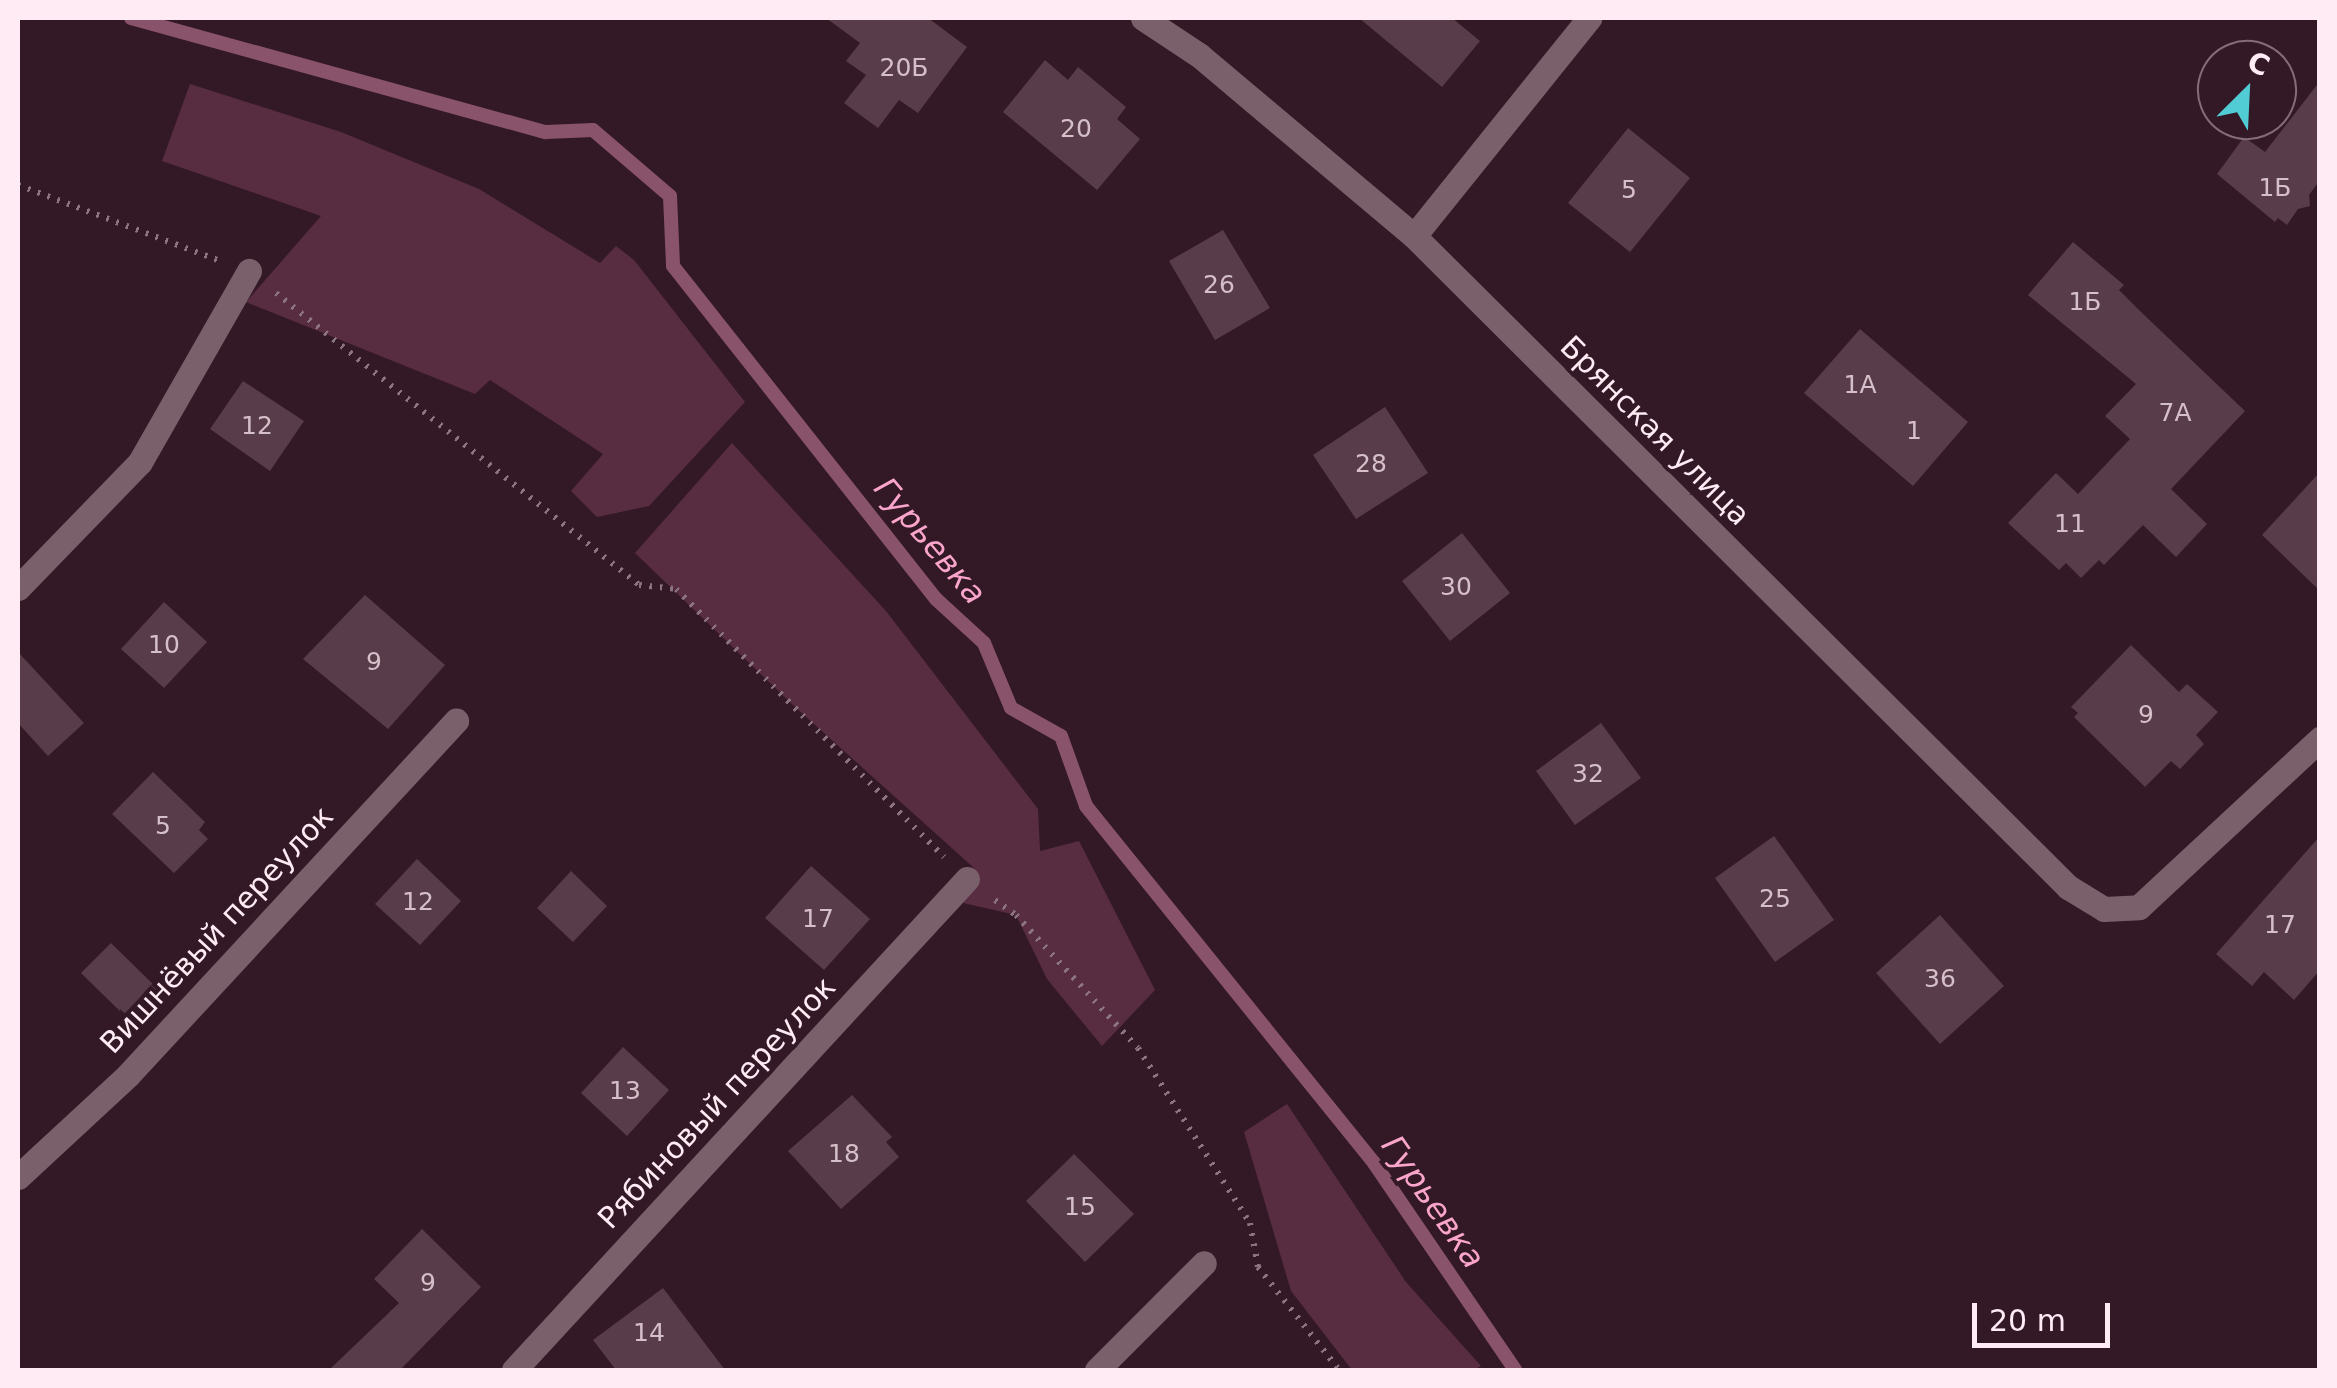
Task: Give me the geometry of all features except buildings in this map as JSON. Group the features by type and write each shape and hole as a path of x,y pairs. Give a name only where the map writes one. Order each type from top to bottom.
{"street":[{"name":"Брянская улица","path":"1144,18 1199,55 1414,236 2068,887 2104,909 2140,907 2320,739"},
{"path":"1414,236 1589,18"},
{"path":"18,588 140,462 249,271"},
{"name":"Вишнёвый переулок","path":"18,1177 128,1075 456,720"},
{"name":"Рябиновый переулок","path":"514,1370 967,880"},
{"path":"1097,1370 1204,1263"}],"path":[{"path":"18,185 249,271 639,585 676,589 967,880 1016,915 1138,1048 1250,1223 1258,1267 1339,1370"}],"shaded area":[{"path":"190,84 341,132 479,189 600,263 616,246 634,260 745,402 649,506 597,517 571,491 603,454 490,380 475,394 246,302 321,216 162,161"},
{"path":"732,443 886,611 1038,809 1040,851 1079,841 1155,990 1102,1046 1047,979 1016,915 963,903 975,869 794,706 635,553"},
{"path":"1287,1104 1406,1282 1481,1366 1474,1370 1352,1370 1291,1291 1244,1132"}],"waterway":[{"name":"Гурьевка","path":"131,18 546,132 593,130 670,196 673,266 936,599 984,643 1011,708 1061,736 1086,806 1374,1163 1515,1370"}]}
